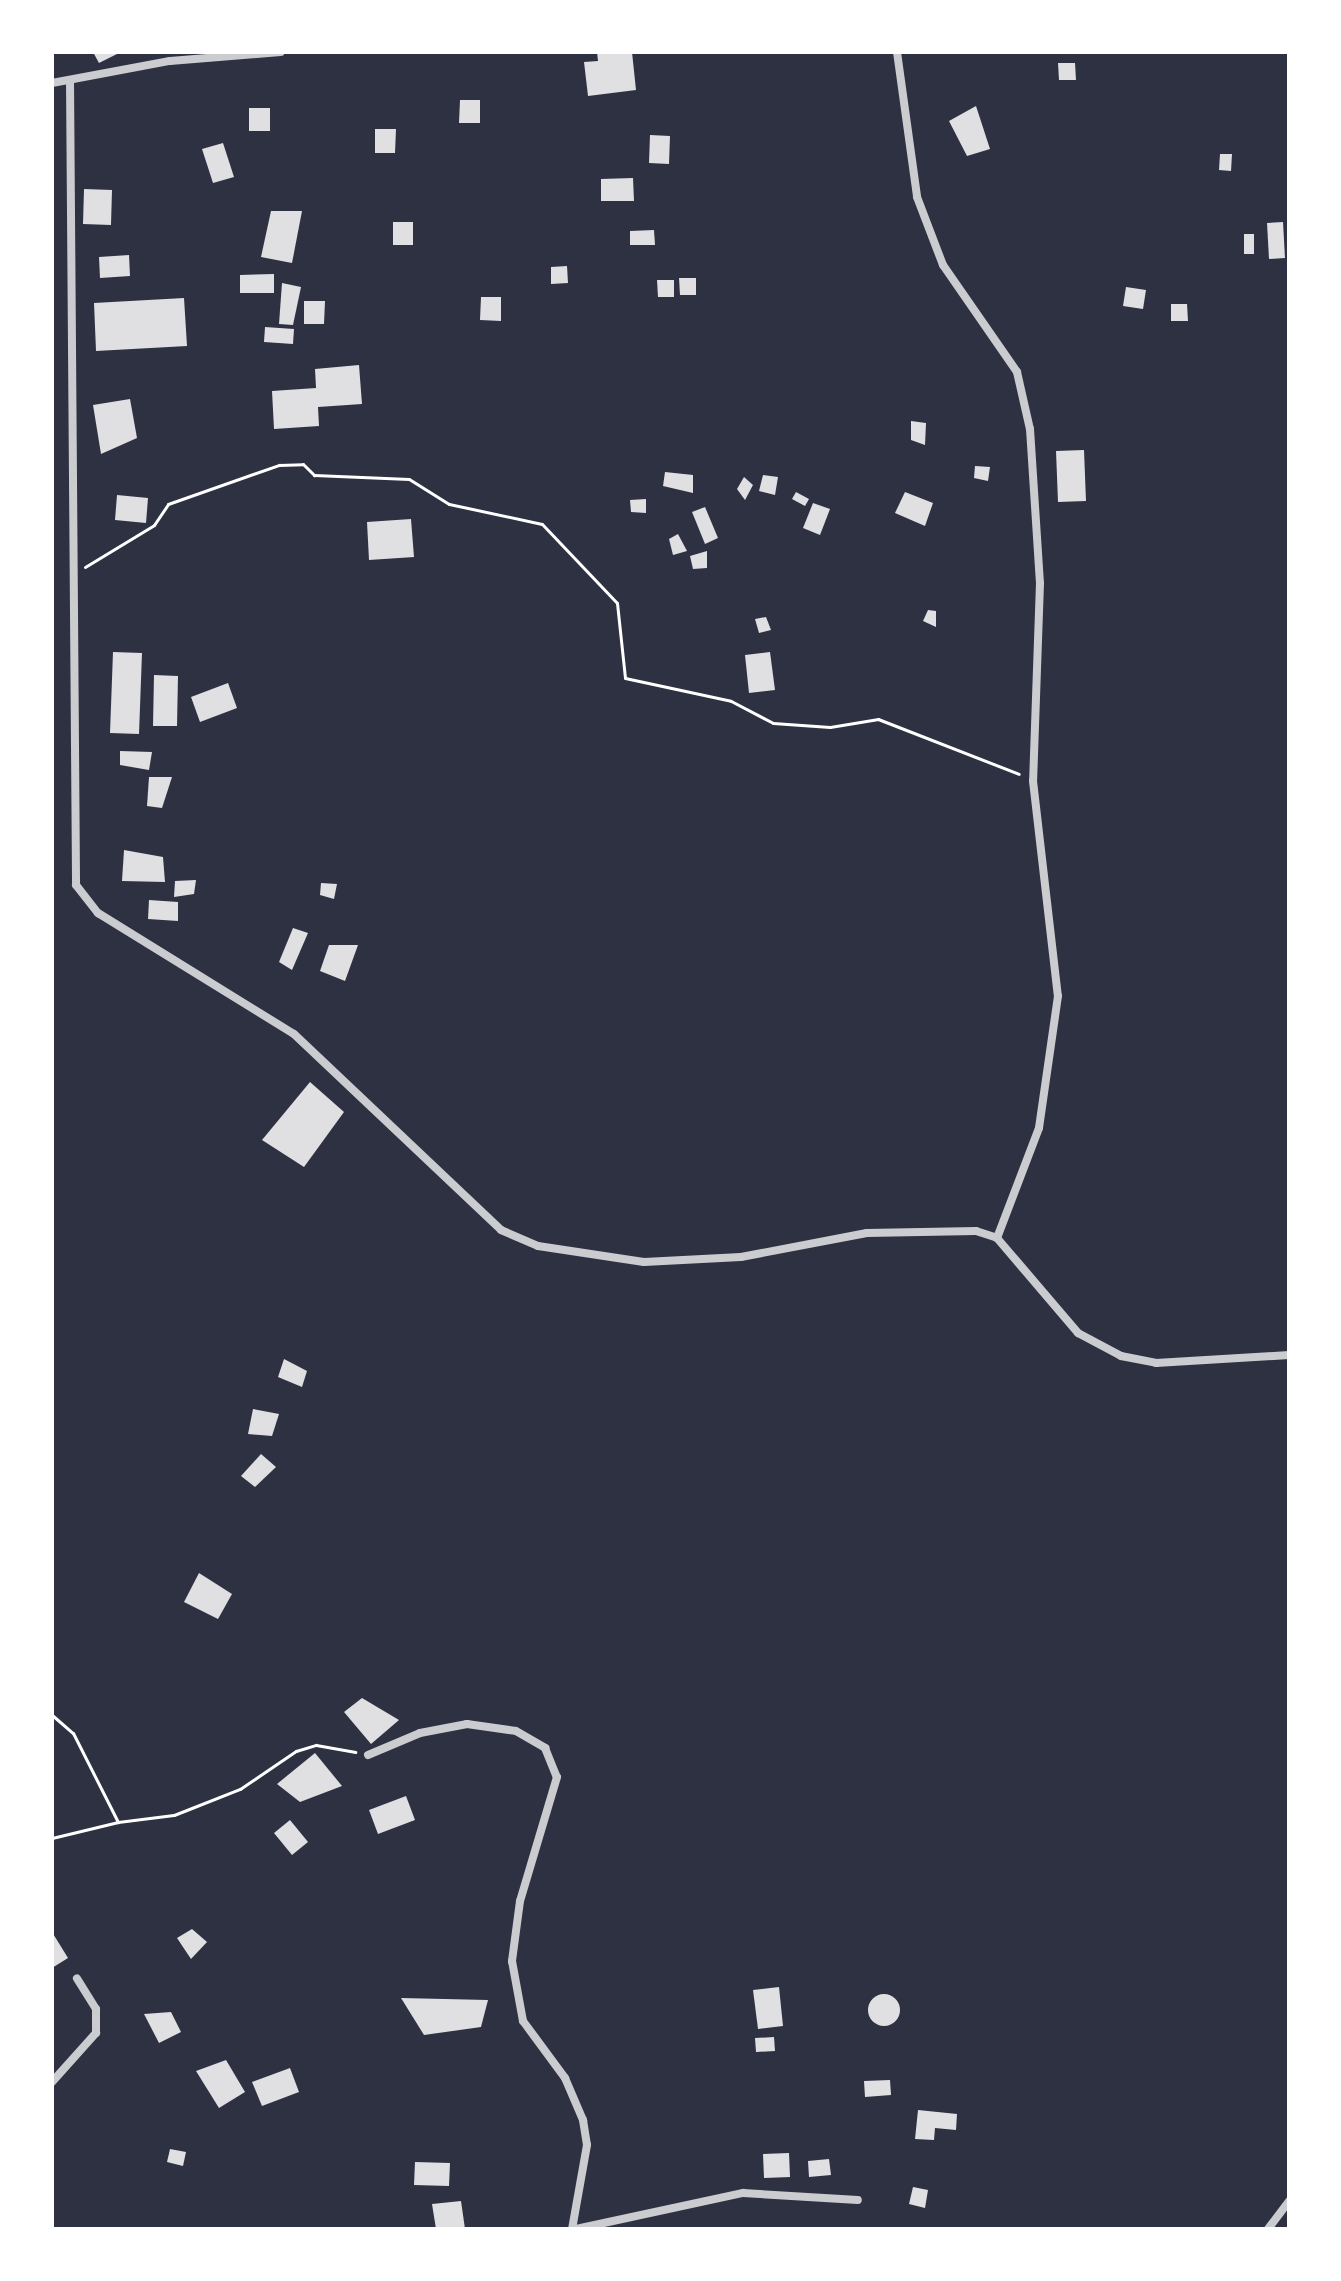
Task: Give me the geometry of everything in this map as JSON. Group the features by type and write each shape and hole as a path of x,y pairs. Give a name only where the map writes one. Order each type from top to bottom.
{"street":[{"path":"52,83 170,61 281,52"},
{"path":"897,52 917,197 943,265 1017,372 1030,429 1040,583 1033,781 1058,996 1039,1128 997,1238"},
{"path":"70,80 76,885 98,913 294,1034 501,1230 538,1246 644,1262 741,1257 930,1229 997,1238 1078,1333 1121,1356 1156,1363 1289,1355"},
{"path":"368,1755 420,1733 467,1724 516,1731 545,1748 557,1777 520,1901 512,1961 523,2021 565,2078 583,2120 587,2145 574,2229 743,2193 858,2200"},
{"path":"52,2082 96,2033 96,2009 77,1978"},
{"path":"1268,2229 1289,2201"}],"path":[{"path":"74,571 132,541 168,504 279,465 303,464 314,475 409,479 449,504 542,524 617,603 625,678 731,701 773,723 878,719 1033,781"},
{"path":"52,1715 73,1733 118,1822"},
{"path":"52,1838 118,1822 174,1815 240,1789 316,1745 368,1755"}],"building":[{"path":"93,52 121,52 99,63"},
{"path":"597,52 632,52 636,90 588,96 584,62 598,61"},
{"path":"1058,63 1075,63 1076,80 1059,80"},
{"path":"460,100 480,100 480,123 459,123"},
{"path":"976,106 990,149 967,156 949,121"},
{"path":"249,108 270,108 270,131 249,131"},
{"path":"375,129 396,129 395,153 375,153"},
{"path":"650,135 670,136 669,164 649,163"},
{"path":"223,143 234,177 213,183 202,149"},
{"path":"1220,154 1232,154 1231,171 1219,170"},
{"path":"633,178 634,201 601,201 601,179"},
{"path":"84,189 112,190 111,225 83,224"},
{"path":"271,211 302,211 292,263 261,257"},
{"path":"393,222 413,222 413,245 393,245"},
{"path":"1283,222 1285,258 1269,259 1267,223"},
{"path":"654,230 655,245 630,245 630,231"},
{"path":"1244,234 1254,234 1254,254 1244,254"},
{"path":"129,255 130,276 100,278 99,257"},
{"path":"567,266 568,283 551,284 551,267"},
{"path":"274,274 274,293 240,293 240,275"},
{"path":"679,278 696,278 696,295 680,295"},
{"path":"657,280 674,280 674,297 658,297"},
{"path":"282,283 301,287 293,325 279,324"},
{"path":"1126,287 1146,290 1143,309 1123,306"},
{"path":"481,297 501,297 501,321 480,320"},
{"path":"184,298 187,346 96,351 94,303"},
{"path":"304,301 325,301 324,324 304,324"},
{"path":"1171,304 1187,304 1188,321 1171,321"},
{"path":"265,327 294,329 293,344 264,342"},
{"path":"359,365 362,404 318,407 319,426 274,429 272,391 316,388 315,369"},
{"path":"130,399 137,438 101,454 93,405"},
{"path":"911,421 926,423 925,445 911,440"},
{"path":"1084,450 1086,501 1058,502 1056,451"},
{"path":"975,466 990,467 988,481 974,478"},
{"path":"665,472 693,475 693,493 663,486"},
{"path":"763,475 778,477 775,495 759,491"},
{"path":"744,477 753,485 745,500 737,489"},
{"path":"796,492 809,499 805,506 792,499"},
{"path":"905,492 933,503 925,526 895,513"},
{"path":"117,495 148,498 146,523 115,520"},
{"path":"646,499 646,513 631,512 630,500"},
{"path":"813,503 830,509 820,535 803,528"},
{"path":"705,507 718,538 705,544 692,512"},
{"path":"411,519 414,557 369,560 367,522"},
{"path":"678,534 687,551 673,555 669,539"},
{"path":"707,551 707,568 693,569 690,556"},
{"path":"928,610 936,611 936,627 923,621"},
{"path":"766,617 771,630 759,633 755,619"},
{"path":"113,652 142,653 139,734 110,733"},
{"path":"770,652 775,690 749,693 745,655"},
{"path":"154,675 178,676 177,726 153,726"},
{"path":"228,683 237,708 200,722 191,697"},
{"path":"120,751 152,752 149,770 120,765"},
{"path":"149,777 172,777 162,808 147,806"},
{"path":"124,850 163,857 165,882 122,881"},
{"path":"196,880 194,894 174,897 175,881"},
{"path":"321,883 337,884 334,899 320,895"},
{"path":"149,900 178,902 178,921 148,919"},
{"path":"293,928 308,933 292,970 279,962"},
{"path":"329,945 358,945 345,981 320,971"},
{"path":"310,1082 344,1112 304,1167 262,1140"},
{"path":"284,1359 307,1371 302,1387 278,1377"},
{"path":"253,1409 279,1414 272,1436 248,1434"},
{"path":"261,1454 276,1467 255,1487 241,1476"},
{"path":"199,1573 232,1594 218,1619 184,1602"},
{"path":"362,1698 399,1720 371,1744 344,1712"},
{"path":"315,1753 342,1786 300,1802 277,1784"},
{"path":"406,1796 415,1820 378,1834 369,1810"},
{"path":"290,1820 308,1842 292,1855 274,1833"},
{"path":"192,1929 207,1942 191,1959 177,1938"},
{"path":"52,1932 68,1958 52,1968"},
{"path":"779,1987 783,2026 758,2029 753,1990"},
{"path":"884,1994 895,1999 900,2010 895,2021 884,2026 873,2021 868,2010 873,1999"},
{"path":"401,1998 488,2000 481,2027 424,2035"},
{"path":"171,2012 181,2032 159,2043 144,2014"},
{"path":"774,2037 775,2051 756,2052 755,2038"},
{"path":"226,2060 245,2092 219,2108 196,2071"},
{"path":"290,2068 299,2092 262,2106 252,2082"},
{"path":"890,2080 891,2095 865,2097 864,2081"},
{"path":"918,2110 957,2114 956,2130 935,2128 934,2140 915,2139"},
{"path":"170,2149 186,2152 183,2166 167,2162"},
{"path":"789,2153 790,2177 764,2178 763,2154"},
{"path":"829,2159 831,2175 809,2177 808,2161"},
{"path":"415,2162 450,2163 449,2186 414,2185"},
{"path":"913,2187 928,2190 925,2208 909,2204"},
{"path":"461,2201 465,2229 436,2229 432,2204"}]}
